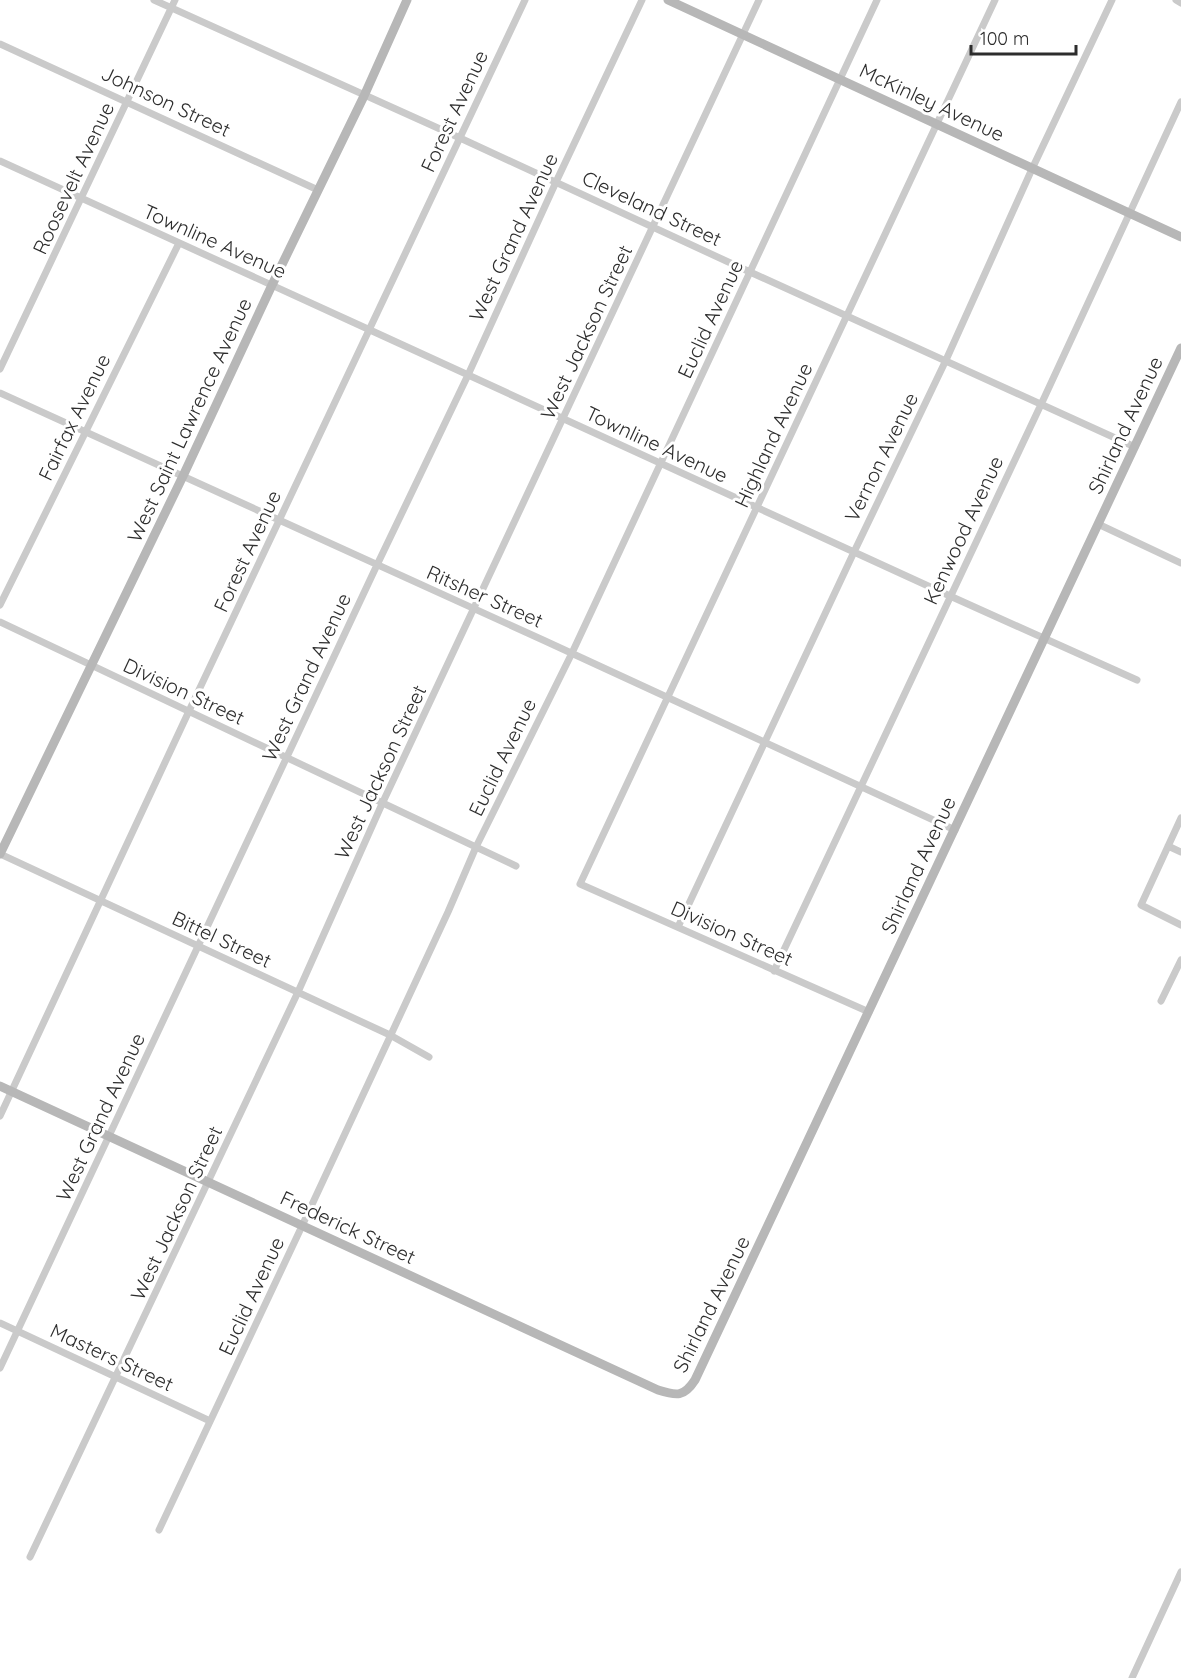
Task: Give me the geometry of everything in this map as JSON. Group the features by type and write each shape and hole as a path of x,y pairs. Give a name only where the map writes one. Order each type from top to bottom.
{"street":[{"name":"Cleveland Street","path":"154,0 1136,447"},
{"name":"Roosevelt Avenue","path":"0,369 175,0"},
{"name":"West Saint Lawrence Avenue","path":"0,854 183,476 364,96 407,0"},
{"name":"Forest Avenue","path":"0,1116 525,0"},
{"name":"West Grand Avenue","path":"0,1368 642,0"},
{"name":"McKinley Avenue","path":"668,0 1181,237"},
{"name":"West Jackson Street","path":"30,1557 298,992 382,804 759,0"},
{"name":"Euclid Avenue","path":"159,1530 476,847 662,464 877,0"},
{"name":"Highland Avenue","path":"580,884 995,0"},
{"name":"Vernon Avenue","path":"678,927 946,360 1032,169 1112,0"},
{"path":"1176,0 1181,3"},
{"name":"Johnson Street","path":"0,44 318,190"},
{"name":"Kenwood Avenue","path":"774,970 1181,102"},
{"name":"Townline Avenue","path":"0,161 950,597 1137,680"},
{"name":"Fairfax Avenue","path":"0,605 179,243"},
{"name":"Shirland Avenue","path":"682,1394 695,1380 1181,348"},
{"name":"Ritsher Street","path":"0,393 955,830"},
{"path":"1098,524 1181,563"},
{"name":"Division Street","path":"0,622 516,866"},
{"path":"1181,818 1141,905 1181,925"},
{"path":"1168,846 1181,852"},
{"name":"Bittel Street","path":"0,854 390,1035 429,1057"},
{"name":"Division Street","path":"580,884 869,1012"},
{"path":"1161,1001 1179,969 1181,960"},
{"name":"Frederick Street","path":"0,1086 658,1390 670,1394 682,1394"},
{"name":"Masters Street","path":"0,1323 210,1421"},
{"path":"1132,1678 1181,1572"}]}
